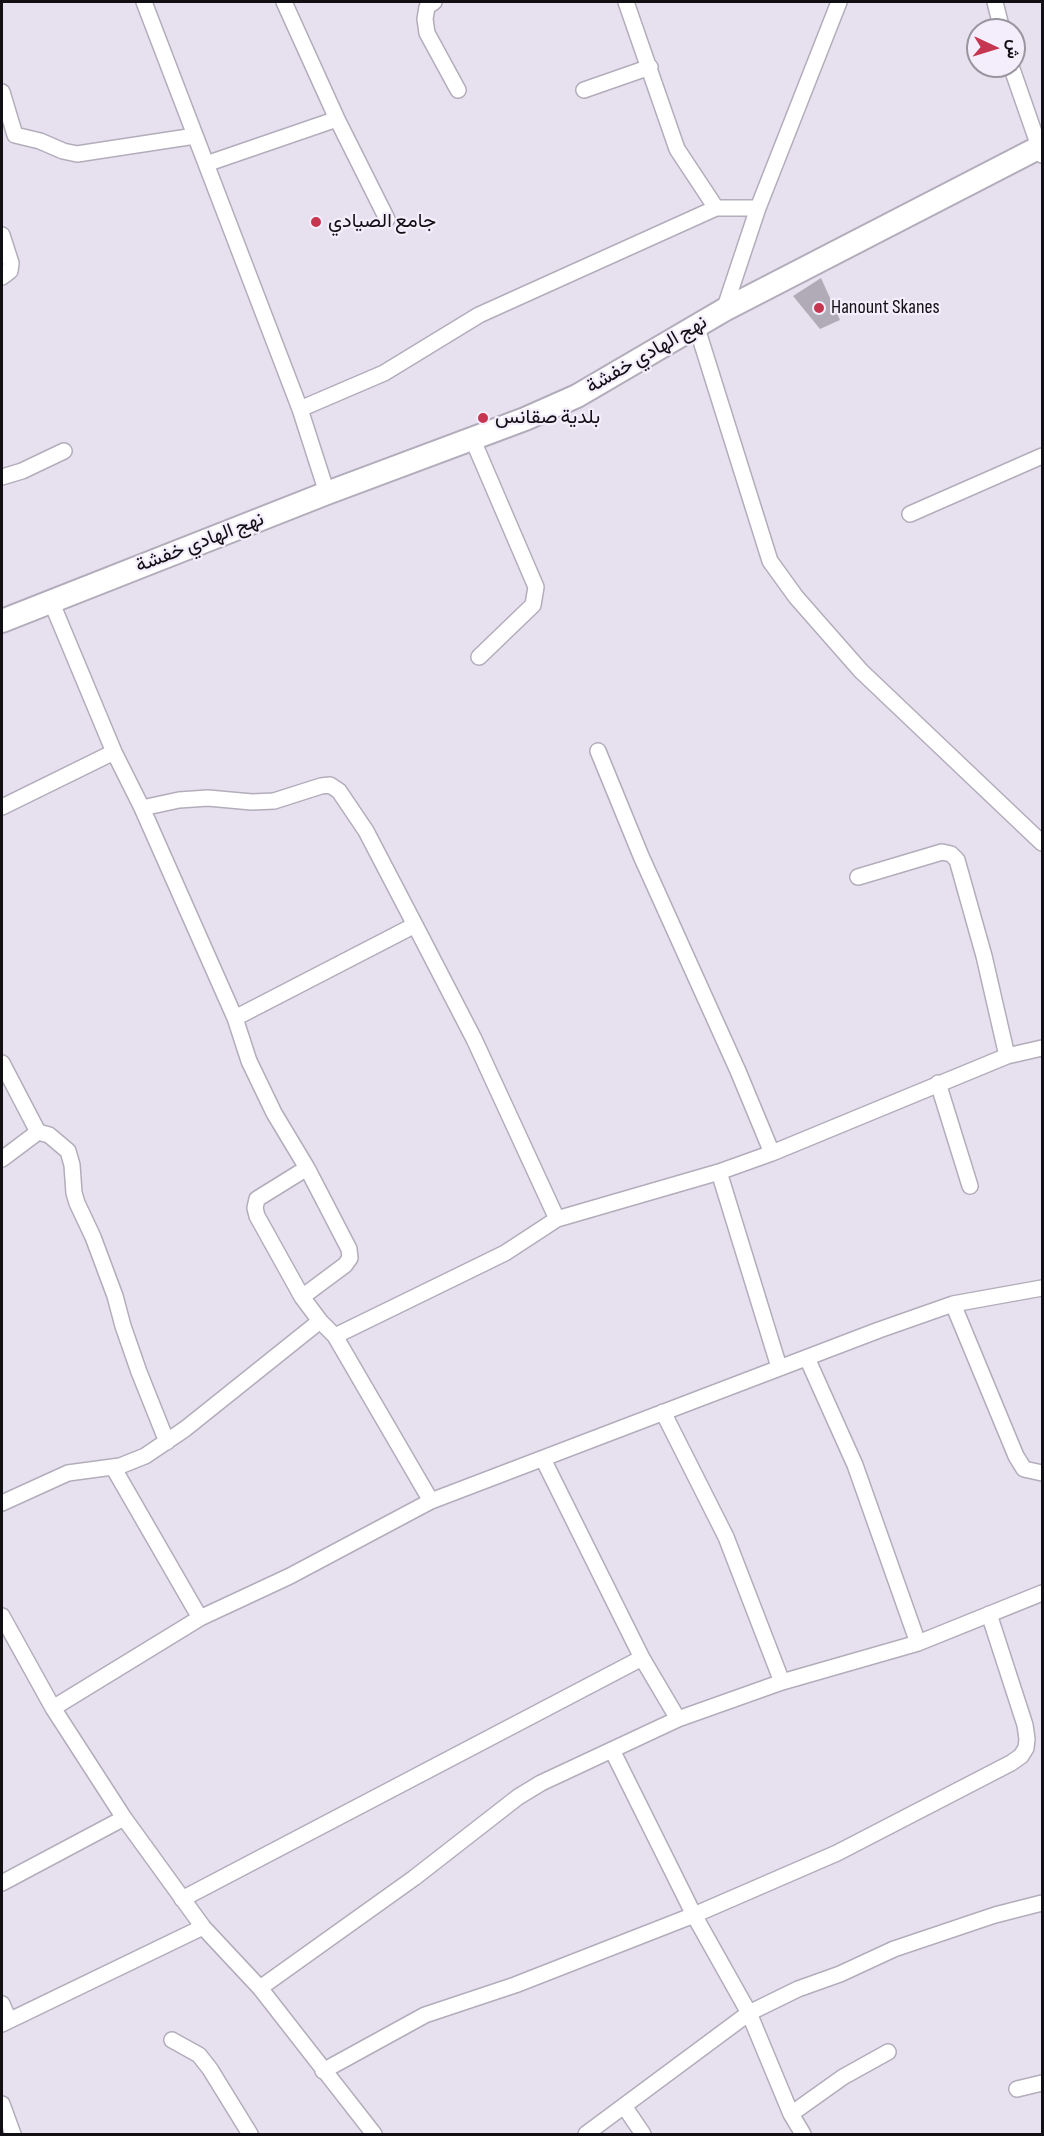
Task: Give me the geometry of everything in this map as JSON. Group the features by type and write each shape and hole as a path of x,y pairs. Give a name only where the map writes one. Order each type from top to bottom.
{"main road":[{"name":"نهج الهادي خفشة","path":"2,621 327,493 525,419 577,396 724,310 1041,151"}],"street":[{"path":"144,2 300,409 327,493"},
{"path":"284,2 337,119 387,219"},
{"path":"434,2 427,7 425,19 427,33 458,90"},
{"path":"626,2 677,149 716,208"},
{"path":"724,310 758,208 839,2"},
{"path":"994,2 999,18"},
{"path":"584,90 650,67"},
{"path":"1015,78 1041,151"},
{"path":"2,92 8,137 40,141 63,151 78,154 195,136"},
{"path":"206,164 337,119"},
{"path":"300,409 384,373 479,315 716,208 758,208"},
{"path":"2,235 12,263 10,271 2,277"},
{"path":"696,325 770,561 796,597 861,671 1042,843"},
{"path":"472,438 536,587 533,605 479,657"},
{"path":"2,477 22,471 64,451"},
{"path":"910,514 1042,456"},
{"path":"51,601 114,752 142,808 235,1018 249,1061 274,1113 307,1168 349,1249 350,1258 345,1265 302,1297"},
{"path":"598,751 641,856 738,1071 772,1153"},
{"path":"2,807 114,752"},
{"path":"142,808 179,800 208,798 252,802 274,801 330,785 339,790 366,831 474,1039 557,1219"},
{"path":"858,877 942,852 951,854 957,860 984,956 1007,1056"},
{"path":"235,1018 415,925"},
{"path":"335,1336 505,1253 557,1219 719,1172 772,1153 1007,1056 1042,1048"},
{"path":"2,1063 38,1132 49,1135 68,1151 77,1203 93,1237 126,1336 167,1442"},
{"path":"938,1083 970,1186"},
{"path":"2,1159 38,1132"},
{"path":"307,1168 257,1199 255,1208 257,1216 302,1297 335,1336 431,1501"},
{"path":"719,1172 779,1367"},
{"path":"53,1708 200,1618 290,1576 431,1501 779,1367 953,1304 1042,1288"},
{"path":"953,1304 1016,1456 1024,1469 1042,1473"},
{"path":"2,1503 68,1473 132,1462 167,1442 320,1321"},
{"path":"807,1358 855,1465 918,1643"},
{"path":"663,1412 726,1537 782,1682"},
{"path":"543,1459 642,1658 678,1719"},
{"path":"113,1467 200,1618"},
{"path":"260,1988 414,1878 518,1797 541,1783 678,1719 782,1682 918,1643 1042,1593"},
{"path":"323,2071 425,2015 516,1985 694,1915 837,1854 1011,1763 1021,1756 1026,1748 1027,1739 989,1614"},
{"path":"2,1616 53,1708 124,1818 182,1899 203,1927 260,1988 374,2134"},
{"path":"182,1899 642,1658"},
{"path":"612,1750 694,1915 749,2013 791,2114 803,2134"},
{"path":"2,1883 124,1818"},
{"path":"586,2134 749,2013 798,1989 840,1974 894,1949 995,1915 1042,1903"},
{"path":"2,2004 5,2022 203,1927"},
{"path":"172,2040 200,2055 250,2134"},
{"path":"791,2114 843,2077 888,2052"},
{"path":"1017,2089 1042,2083"},
{"path":"2,2104 14,2134"},
{"path":"624,2106 643,2134"}],"building":[{"name":"Hanount Skanes","path":"821,278 840,320 820,329 793,296"}],"place":[{"name":"جامع الصيادي","path":"316,222"},
{"name":"Hanount Skanes","path":"819,308"},
{"name":"بلدية صقانس","path":"483,418"}]}
